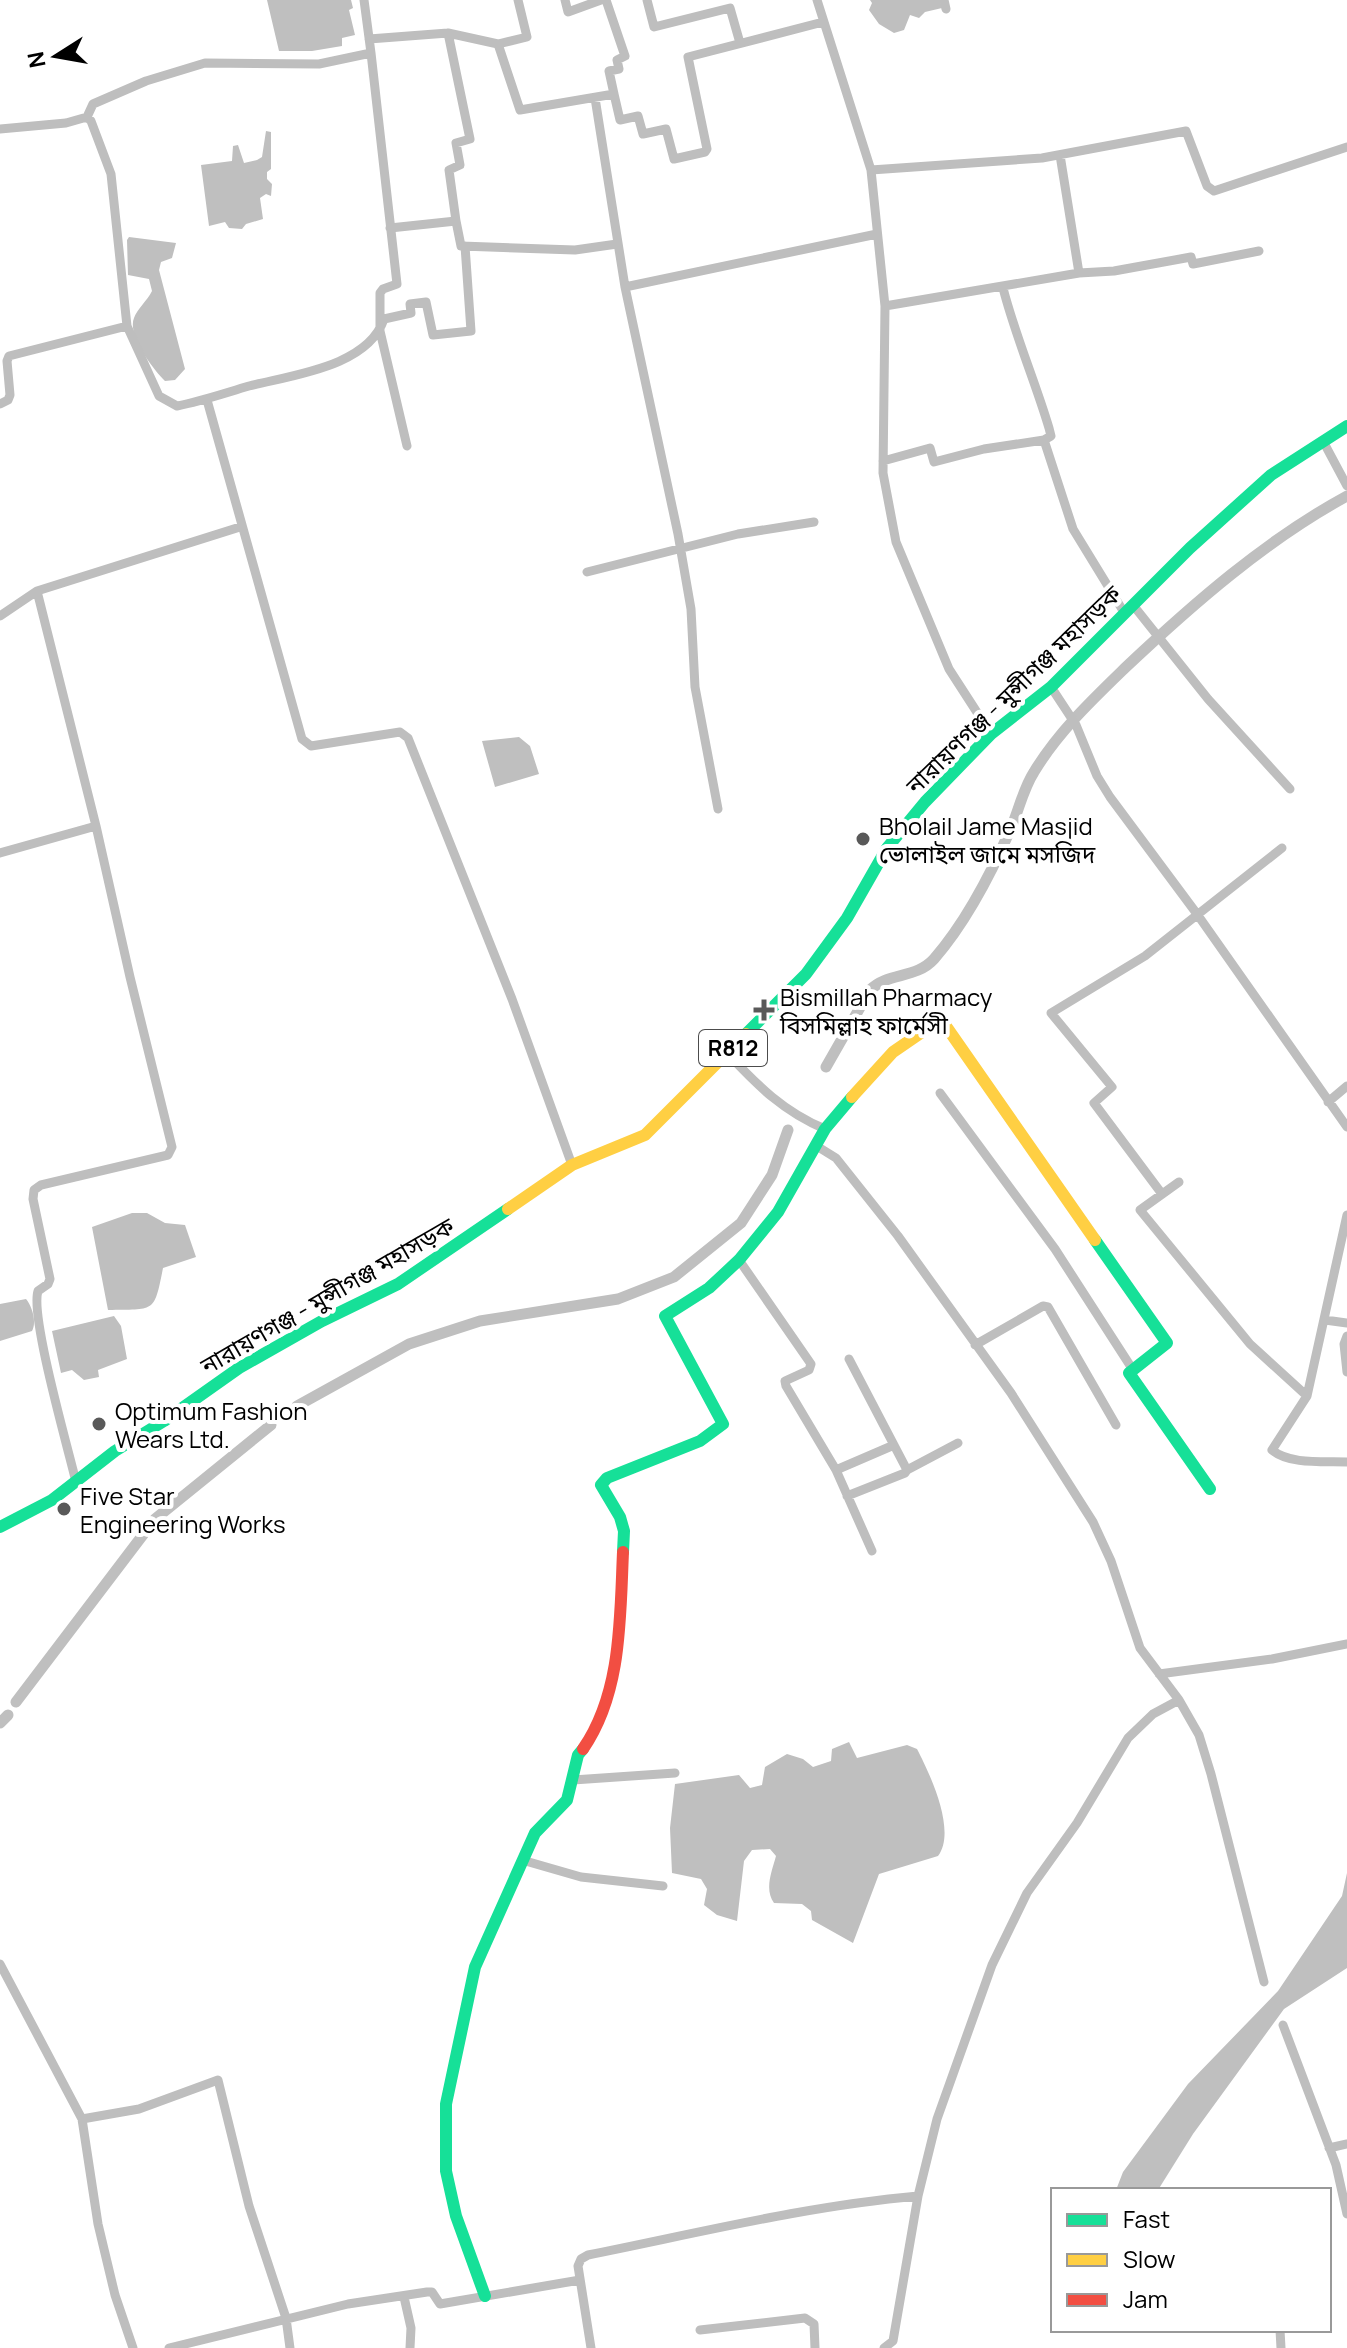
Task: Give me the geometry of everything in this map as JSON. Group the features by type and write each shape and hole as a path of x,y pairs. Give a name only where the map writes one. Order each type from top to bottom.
{"street":[{"path":"364,0 397,284 380,293 380,331 407,446"},
{"path":"369,39 448,33 498,44 527,37 518,0"},
{"path":"565,0 568,12 603,0 625,56 617,60 619,69 609,71 620,120 638,116 645,134 666,129 673,159 707,149 688,57 823,22"},
{"path":"647,0 654,27 730,8 740,43"},
{"path":"817,0 871,170 885,306 883,473 896,542 949,669 991,734"},
{"path":"448,33 470,139 456,143 460,165 449,170 459,244 575,250 617,244"},
{"path":"498,44 520,110 614,94"},
{"path":"0,129 66,123 87,117 93,104 146,81 205,63 319,64 371,53"},
{"path":"595,98 625,287 691,609 695,687 718,809"},
{"path":"87,117 111,174 127,326 159,396 177,406 328,366 380,331 384,319 411,313 410,304 425,302 433,335 471,331 465,246"},
{"path":"871,170 1060,155 1186,131 1207,186 1214,191 1347,147"},
{"path":"1060,155 1079,273"},
{"path":"390,228 456,221"},
{"path":"625,287 877,234"},
{"path":"885,306 1079,273 1114,271 1191,257 1193,264 1259,251"},
{"path":"883,461 930,448 934,462 1051,436 1023,347 1009,316 1003,288"},
{"path":"0,404 10,395 9,356 127,326"},
{"path":"207,400 240,527 302,739 311,746 400,732 408,738 512,999 572,1165"},
{"name":"নারায়ণগঞ্জ - মুন্সীগঞ্জ মহাসড়ক","path":"0,1527 52,1500 115,1451 239,1368 322,1321 398,1284 572,1165 645,1135 806,974 847,918 887,848 925,802 991,734 1051,687 1190,548 1271,475 1347,426"},
{"path":"1044,440 1073,529 1129,609 1155,632 1173,657 1290,789"},
{"path":"1323,441 1347,486"},
{"path":"587,572 738,534 814,522"},
{"path":"0,616 37,591 240,527"},
{"path":"37,591 172,1147 168,1155 41,1185 34,1190 33,1199 50,1279 38,1291 36,1301 76,1482"},
{"path":"1051,687 1076,725 1110,797 1197,914 1347,1127"},
{"path":"0,853 96,826"},
{"path":"1162,1194 1094,1103 1112,1087 1051,1013 1145,956 1282,848"},
{"path":"485,2296 456,2216 446,2171 446,2104 475,1967 535,1833 567,1800 578,1755 590,1738 610,1693 621,1601 624,1531 620,1517 601,1485 607,1478 700,1441 723,1424 665,1316 709,1288 739,1260 778,1212 825,1129 876,1068 893,1052 941,1019 1167,1343 1129,1373 1210,1489"},
{"path":"728,1054 767,1095 799,1118 825,1129"},
{"path":"1328,1102 1347,1086"},
{"path":"940,1093 1055,1249 1133,1370"},
{"path":"815,1145 836,1158 898,1236 1011,1393 1093,1522 1111,1561 1140,1648 1179,1700 1199,1735 1264,1982"},
{"path":"1179,1182 1140,1210 1250,1344 1307,1396"},
{"path":"1347,1215 1307,1396 1272,1450 1279,1456 1303,1460 1347,1462"},
{"path":"739,1260 811,1364 809,1370 785,1381 786,1386 836,1470 872,1551"},
{"path":"975,1345 1043,1306 1048,1307 1116,1425"},
{"path":"1325,1320 1347,1323"},
{"path":"1347,1336 1344,1344 1347,1372"},
{"path":"849,1359 907,1470"},
{"path":"847,1496 905,1473 958,1443"},
{"path":"836,1470 894,1445"},
{"path":"1159,1674 1272,1659 1347,1644"},
{"path":"884,2348 893,2341 918,2196 937,2119 992,1965 1027,1893 1077,1823 1128,1738 1153,1714 1179,1700"},
{"path":"573,1780 675,1773"},
{"path":"522,1860 581,1877 663,1886"},
{"path":"0,1964 82,2119 98,2224 115,2295 133,2348"},
{"path":"1283,2025 1329,2148 1347,2214"},
{"path":"82,2119 139,2109 218,2080 249,2206 286,2318 290,2348"},
{"path":"1329,2148 1347,2144"},
{"path":"591,2348 578,2266 581,2259 588,2255 782,2214 918,2196"},
{"path":"169,2348 348,2304 432,2292 440,2304 580,2280"},
{"path":"404,2297 411,2328 410,2348"},
{"path":"700,2330 805,2318 814,2324 815,2348"}],"shaded area":[{"path":"267,0 351,0 353,8 349,10 355,35 342,38 342,46 312,51 279,51"},
{"path":"870,0 940,0 942,8 925,12 919,18 910,15 904,30 894,33 879,24 869,10"},
{"path":"266,131 271,132 271,169 267,172 267,179 272,184 271,196 266,194 260,198 263,219 246,224 242,229 229,228 225,222 209,226 201,165 232,161 233,146 238,145 244,163 257,160 262,157"},
{"path":"129,237 176,243 172,258 161,262 159,270 185,369 175,380 165,381 160,376 142,351 134,333 137,311 152,291 149,279 128,275"},
{"path":"519,737 530,746 539,774 495,787 482,741"},
{"path":"132,1213 147,1213 165,1223 185,1225 196,1257 163,1268 157,1294 150,1306 108,1310 92,1227"},
{"path":"26,1299 33,1314 32,1331 0,1341 0,1304"},
{"path":"114,1316 121,1326 127,1359 98,1370 99,1377 84,1380 72,1370 61,1373 52,1331"},
{"path":"849,1742 857,1758 907,1745 917,1749 940,1802 945,1832 938,1856 879,1874 853,1943 812,1920 811,1911 802,1904 774,1903 769,1886 776,1856 770,1849 752,1850 744,1861 737,1921 717,1915 704,1905 707,1889 701,1879 672,1873 670,1828 675,1784 739,1775 750,1788 762,1785 765,1767 787,1754 803,1759 813,1767 831,1761 832,1749"},
{"path":"1347,1873 1347,1968 1284,2009 1193,2134 1159,2188 1117,2188 1123,2172 1188,2084 1278,1991 1342,1896"}],"waterway":[{"path":"826,1067 870,990 885,980 927,965 957,929 995,863 1030,779 1043,757 1077,716 1151,643 1231,574 1288,532 1347,496"},
{"path":"297,1406 409,1344 480,1321 618,1299 674,1277 741,1223 772,1175 788,1130"},
{"path":"16,1702 155,1519 271,1425"},
{"path":"0,1723 8,1715"}],"traffic: fast":[{"path":"746,1034 806,974 847,918 887,848 925,802 991,734 1051,687 1190,548 1271,475 1347,426"},
{"path":"623,1552 624,1531 620,1517 601,1485 607,1478 700,1441 723,1424 665,1316 709,1288 739,1260 778,1212 825,1129 852,1097"},
{"path":"0,1527 52,1500 115,1451 239,1368 322,1321 398,1284 508,1209"},
{"path":"1095,1240 1167,1343 1129,1373 1210,1489"},
{"path":"485,2296 456,2216 446,2171 446,2104 475,1967 535,1833 567,1800 578,1755 583,1749"}],"traffic: slow":[{"path":"852,1097 893,1052 941,1019 1095,1240"},
{"path":"508,1209 572,1165 645,1135 746,1034"}],"traffic: jam":[{"path":"583,1749 596,1727 612,1679 619,1628 623,1552"}],"place":[{"name":"Bholail Jame Masjid ভোলাইল জামে মসজিদ","path":"863,839"},
{"name":"Bismillah Pharmacy বিসমিল্লাহ ফার্মেসী","path":"764,1010"},
{"name":"Optimum Fashion Wears Ltd.","path":"99,1424"},
{"name":"Five Star Engineering Works","path":"64,1509"}]}
